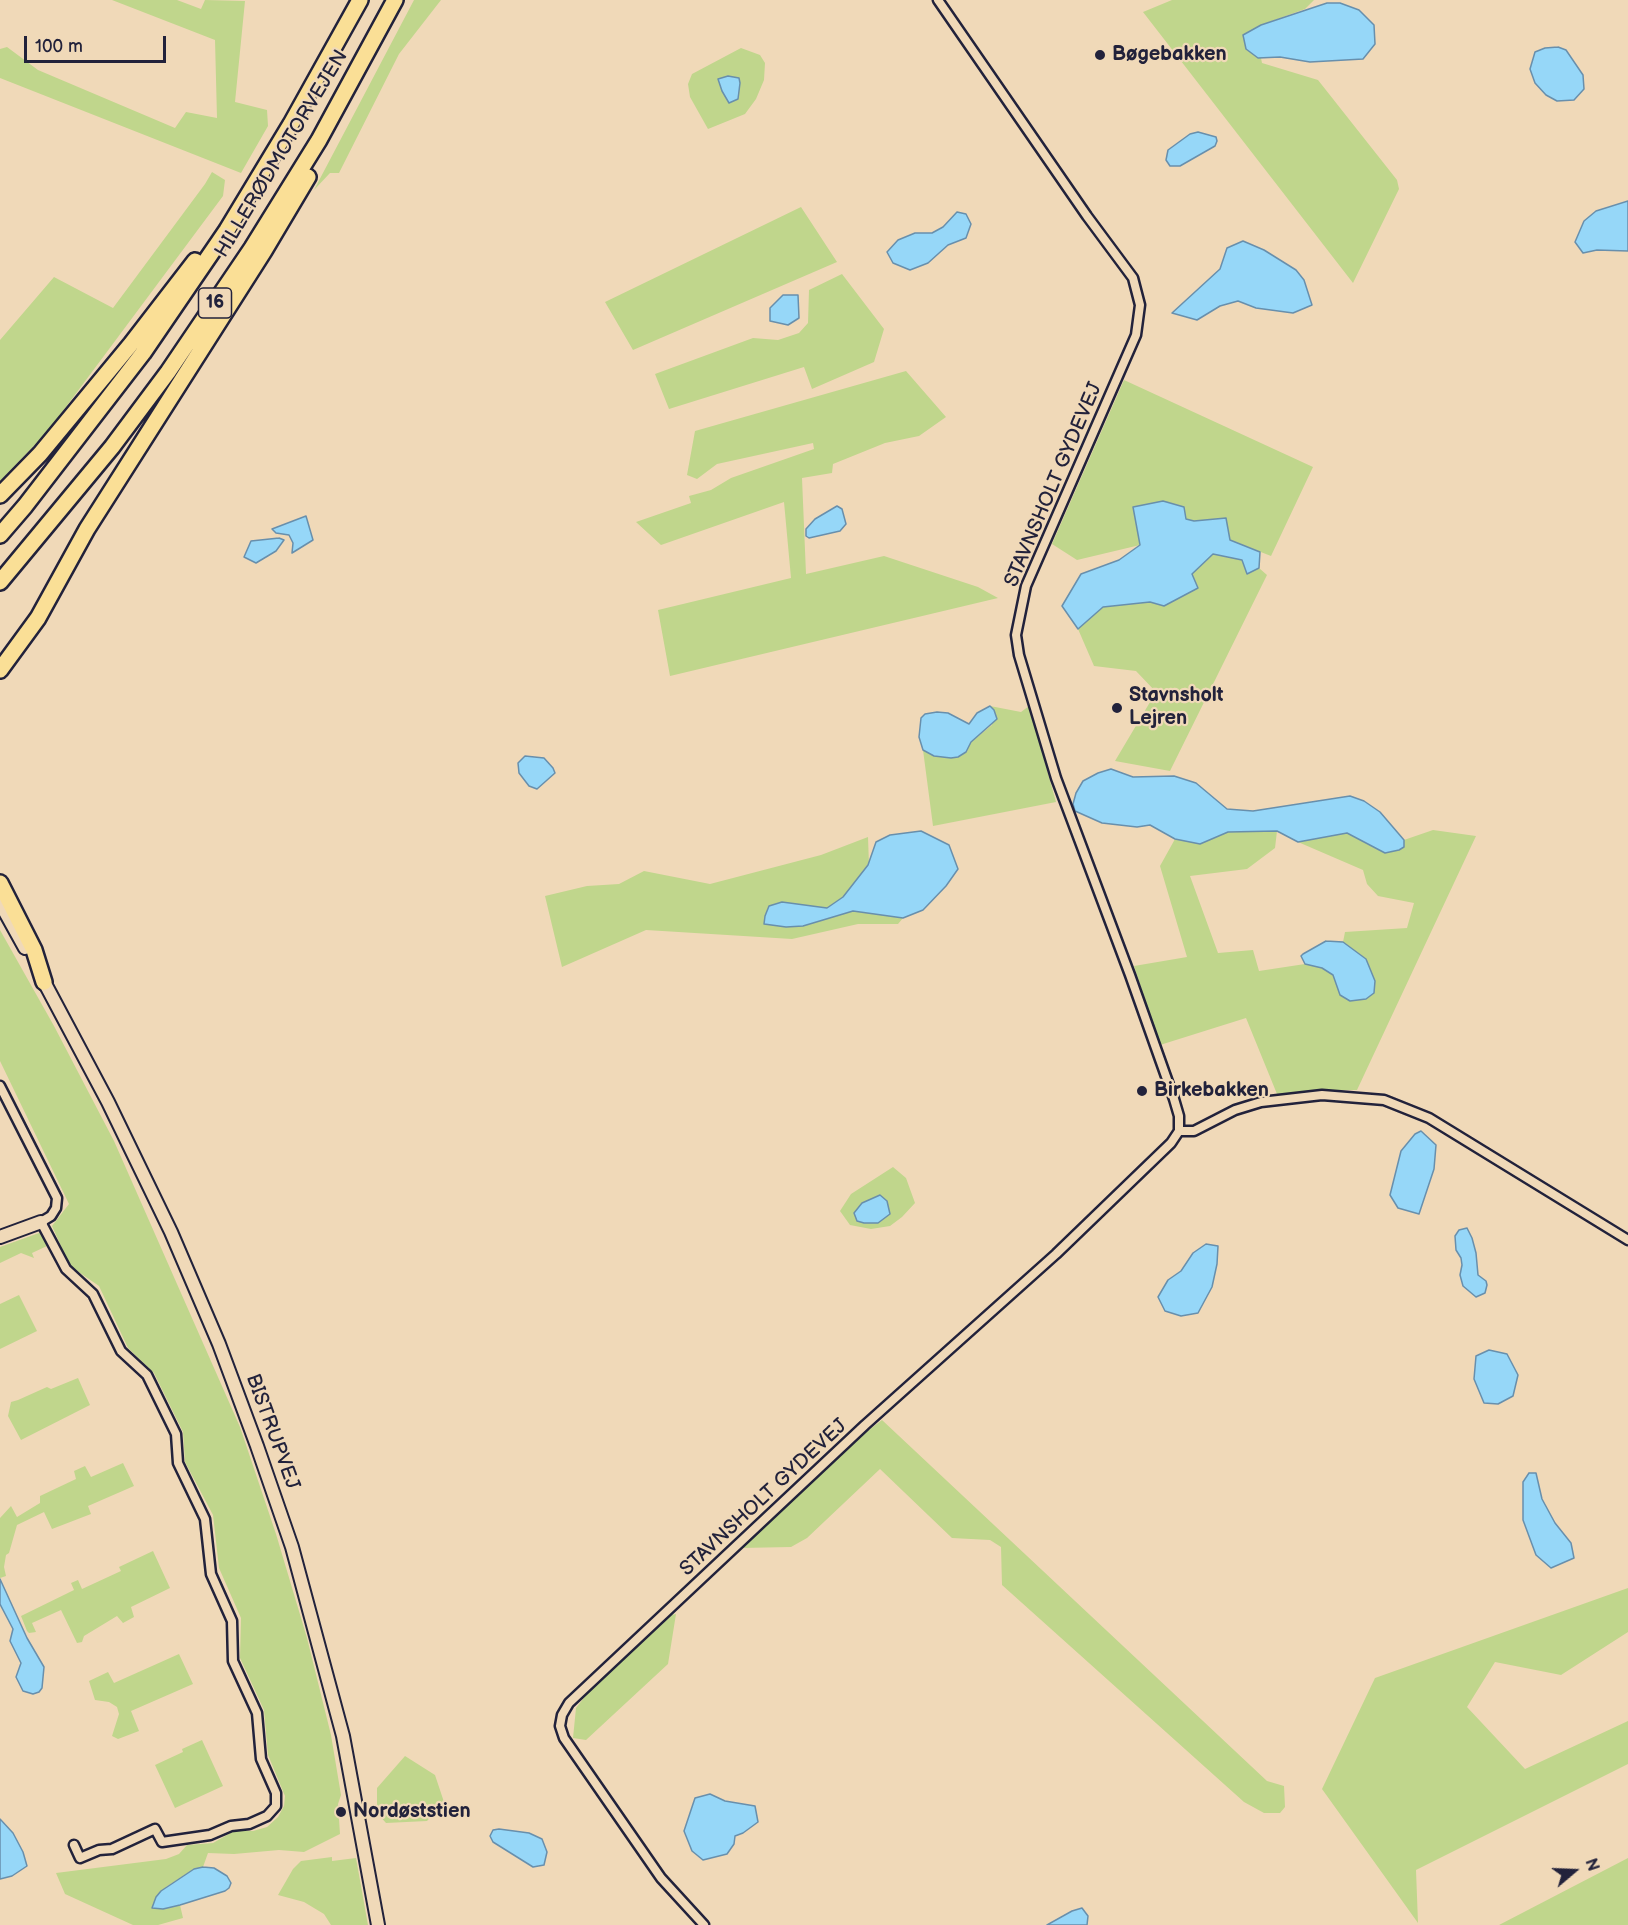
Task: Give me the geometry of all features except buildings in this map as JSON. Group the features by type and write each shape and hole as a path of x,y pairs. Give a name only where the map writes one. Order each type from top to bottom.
{"highway":[{"name":"HILLERØDMOTORVEJEN","path":"0,535 144,353 227,230 291,124 360,0"},
{"name":"HILLERØDMOTORVEJEN","path":"0,582 105,456 168,372 252,248 319,140 395,0"},
{"path":"0,670 38,618 93,519 264,252 311,172 319,140"},
{"path":"0,495 40,454 131,344 195,261 227,230"},
{"path":"0,883 34,950 44,982"}],"main road":[{"name":"BISTRUPVEJ","path":"0,903 81,1048 128,1141 171,1232 219,1344 257,1446 292,1547 343,1736 378,1925"},
{"name":"BISTRUPVEJ","path":"0,916 44,982"},
{"path":"0,1237 41,1222"}],"street":[{"name":"STAVNSHOLT GYDEVEJ","path":"704,1925 661,1878 564,1738 560,1726 562,1715 569,1703 865,1425 1056,1254 1171,1143 1179,1131 1179,1116 1166,1078 1056,778 1019,655 1016,635 1026,586 1136,334 1140,305 1133,278 938,0"},
{"path":"0,1086 57,1198 56,1208 51,1216 41,1222 66,1269 93,1294 121,1351 147,1375 176,1434 178,1463 205,1519 211,1574 232,1621 233,1661 257,1713 261,1759 276,1793 276,1806 267,1816 249,1824 231,1826 210,1835 162,1842 155,1829 112,1849 99,1850 80,1858 74,1845"},
{"path":"1179,1131 1194,1131 1235,1110 1261,1102 1322,1095 1384,1100 1429,1118 1628,1240"}],"green space":[{"path":"112,0 177,0 201,9 205,0 245,1 235,102 267,110 268,126 241,173 0,78 0,49 7,47 38,70 175,128 186,112 217,118 215,40"},
{"path":"414,0 441,0 399,54 339,173 330,173 314,190"},
{"path":"1172,0 1314,0 1305,9 1261,25 1258,58 1261,58 1262,63 1318,80 1397,180 1399,189 1353,283 1143,12"},
{"path":"741,48 760,55 765,63 764,80 756,99 745,114 708,129 690,97 688,84 692,74"},
{"path":"212,172 225,180 223,196 48,431 0,481 0,340 54,277 113,308"},
{"path":"801,207 837,262 633,350 605,302"},
{"path":"842,274 884,329 874,362 812,389 804,367 669,409 655,374 753,338 778,340 799,333 808,323 809,290"},
{"path":"906,371 946,417 919,436 885,443 833,464 832,473 802,478 806,574 884,556 978,587 998,598 670,676 658,610 791,578 784,502 661,545 636,522 691,503 689,496 711,490 731,478 814,449 813,443 717,464 697,479 687,475 695,431"},
{"path":"1124,380 1313,467 1271,556 1230,540 1226,518 1194,521 1186,519 1183,507 1140,545 1077,560 1052,544"},
{"path":"1213,554 1242,560 1247,574 1259,568 1267,575 1170,771 1115,761 1156,692 1136,671 1094,666 1078,629 1103,607 1150,602 1164,606 1198,587 1192,574"},
{"path":"990,706 1021,712 1029,706 1056,802 933,826 923,750 934,756 966,752 971,742 992,725 994,710"},
{"path":"1433,830 1476,836 1357,1090 1277,1094 1246,1018 1160,1045 1134,966 1187,957 1160,866 1175,839 1200,844 1228,832 1277,831 1275,848 1247,869 1190,876 1218,953 1253,950 1259,971 1305,964 1322,967 1333,975 1366,959 1343,942 1345,932 1407,928 1414,903 1378,896 1367,884 1363,870 1298,842 1347,833 1404,846 1404,840"},
{"path":"868,837 869,865 843,897 827,908 782,902 769,906 765,916 803,926 853,911 903,918 898,924 858,924 792,939 646,930 562,967 545,896 587,886 619,884 644,871 710,884 821,855"},
{"path":"0,930 54,1026 114,1141 240,1427 276,1534 307,1638 331,1735 341,1795 338,1804 340,1834 304,1852 279,1850 234,1854 208,1853 203,1867 194,1869 166,1887 163,1909 180,1905 183,1918 158,1925 133,1925 65,1894 56,1873 166,1859 179,1854 187,1845 213,1843 234,1831 253,1831 267,1827 278,1817 284,1806 285,1796 268,1755 264,1710 240,1658 241,1618 219,1568 213,1515 185,1462 183,1432 154,1373 128,1348 99,1286 70,1266 52,1226 69,1204 0,1061"},
{"path":"893,1167 906,1178 915,1203 890,1226 871,1229 850,1225 840,1211 851,1194"},
{"path":"43,1233 50,1251 47,1246 32,1253 34,1258 21,1253 0,1263 0,1247"},
{"path":"19,1295 37,1331 0,1349 0,1304"},
{"path":"78,1378 90,1405 21,1440 8,1416 11,1402 47,1387 51,1389"},
{"path":"882,1420 1267,1781 1284,1786 1285,1807 1280,1813 1264,1813 1244,1802 1002,1585 1001,1547 990,1540 952,1538 880,1469 807,1538 791,1547 740,1548 848,1446"},
{"path":"123,1463 134,1486 88,1506 91,1514 52,1529 44,1512 17,1525 9,1553 6,1555 4,1567 6,1576 0,1578 0,1518 11,1506 17,1517 40,1503 40,1496 76,1479 74,1471 85,1466 91,1477"},
{"path":"153,1551 170,1588 131,1607 134,1617 123,1623 117,1616 84,1636 82,1642 77,1643 61,1610 32,1623 36,1632 27,1631 21,1616 74,1590 71,1583 78,1580 82,1589 121,1571 119,1567"},
{"path":"1628,1588 1628,1632 1561,1675 1495,1662 1467,1707 1525,1769 1628,1721 1628,1764 1416,1870 1418,1923 1322,1789 1375,1678"},
{"path":"676,1614 668,1664 586,1740 573,1738 576,1708 587,1694 671,1615"},
{"path":"179,1654 193,1684 131,1711 139,1731 118,1739 112,1736 119,1714 117,1707 109,1702 95,1700 89,1681 108,1672 114,1683"},
{"path":"202,1740 223,1786 175,1808 155,1765"},
{"path":"405,1756 435,1775 444,1802 427,1821 386,1823 377,1813 377,1788"},
{"path":"332,1857 332,1861 356,1858 368,1925 331,1925 324,1914 304,1902 278,1895 293,1869 301,1861"},
{"path":"1628,1858 1628,1925 1499,1925"}],"water":[{"path":"1327,3 1340,3 1359,10 1374,25 1375,44 1363,59 1310,62 1280,57 1258,58 1246,49 1243,35 1261,25"},
{"path":"1558,47 1566,50 1583,75 1584,89 1574,100 1557,101 1546,95 1535,83 1530,69 1535,52"},
{"path":"728,76 739,78 740,83 738,99 729,103 718,79"},
{"path":"1198,132 1216,137 1215,146 1180,166 1170,166 1166,160 1168,150 1190,134"},
{"path":"1628,201 1628,251 1597,250 1583,253 1575,242 1584,221 1596,211"},
{"path":"957,212 966,214 971,224 966,238 948,245 928,263 910,270 893,263 887,252 898,240 915,233 932,233 943,227"},
{"path":"1243,241 1264,250 1296,270 1304,280 1312,305 1293,313 1256,308 1238,301 1220,306 1197,320 1172,313 1220,269 1227,248"},
{"path":"783,295 798,295 799,318 788,325 770,321 770,308"},
{"path":"1163,501 1184,507 1186,519 1194,521 1226,518 1230,540 1260,552 1259,568 1247,574 1242,560 1213,554 1192,574 1198,588 1164,606 1150,602 1103,607 1078,629 1062,606 1081,574 1119,560 1140,545 1133,507"},
{"path":"837,506 842,509 846,524 840,531 809,538 806,536 806,529 815,519"},
{"path":"306,516 313,540 292,553 293,543 289,535 276,533 272,529"},
{"path":"279,538 284,540 276,551 256,563 244,557 251,541"},
{"path":"990,706 997,719 971,742 966,752 951,758 934,756 923,750 919,737 921,718 925,714 948,713 969,724 977,713"},
{"path":"525,756 544,758 555,773 537,789 529,786 519,773 518,763"},
{"path":"1111,769 1133,777 1174,776 1196,783 1227,809 1253,811 1350,796 1364,801 1380,812 1404,840 1404,847 1385,853 1347,833 1298,842 1277,831 1228,832 1200,844 1175,839 1150,825 1137,827 1102,823 1075,811 1073,804 1083,781"},
{"path":"921,831 949,845 958,869 946,886 923,910 903,918 853,911 803,926 786,927 764,924 769,906 782,902 827,908 843,897 868,865 876,842 890,835"},
{"path":"1326,941 1343,942 1366,959 1375,981 1374,993 1366,999 1350,1001 1340,995 1333,975 1322,968 1305,964 1301,956"},
{"path":"1421,1131 1436,1145 1434,1169 1419,1214 1398,1208 1390,1195 1401,1151 1415,1134"},
{"path":"880,1195 887,1201 890,1214 878,1223 857,1221 854,1213 862,1203"},
{"path":"1467,1228 1476,1253 1478,1275 1486,1281 1487,1285 1485,1293 1476,1297 1463,1286 1460,1275 1461,1258 1456,1250 1455,1236 1459,1230"},
{"path":"1206,1244 1218,1246 1217,1264 1212,1287 1198,1313 1181,1316 1165,1311 1158,1297 1168,1280 1181,1271 1193,1253"},
{"path":"1489,1350 1507,1354 1518,1375 1513,1396 1498,1404 1484,1403 1474,1379 1476,1356"},
{"path":"1529,1473 1536,1473 1542,1499 1555,1523 1571,1543 1574,1558 1551,1568 1536,1555 1523,1520 1523,1482"},
{"path":"0,1579 27,1638 44,1667 42,1688 33,1694 23,1691 16,1677 21,1663 10,1641 13,1629 0,1604"},
{"path":"710,1794 725,1801 755,1806 758,1822 735,1836 734,1844 727,1854 703,1860 692,1851 684,1831 695,1798"},
{"path":"0,1819 13,1833 27,1866 12,1876 0,1879"},
{"path":"493,1830 529,1833 542,1839 547,1852 544,1865 533,1867 493,1842 490,1836"},
{"path":"214,1868 227,1876 231,1883 229,1888 180,1905 163,1909 152,1908 161,1891 194,1869"},
{"path":"1082,1908 1088,1916 1087,1925 1047,1925 1072,1911"}],"place":[{"name":"Bøgebakken","path":"1100,55"},
{"name":"Stavnsholt Lejren","path":"1117,708"},
{"name":"Birkebakken","path":"1142,1091"},
{"name":"Nordøststien","path":"341,1812"}]}
